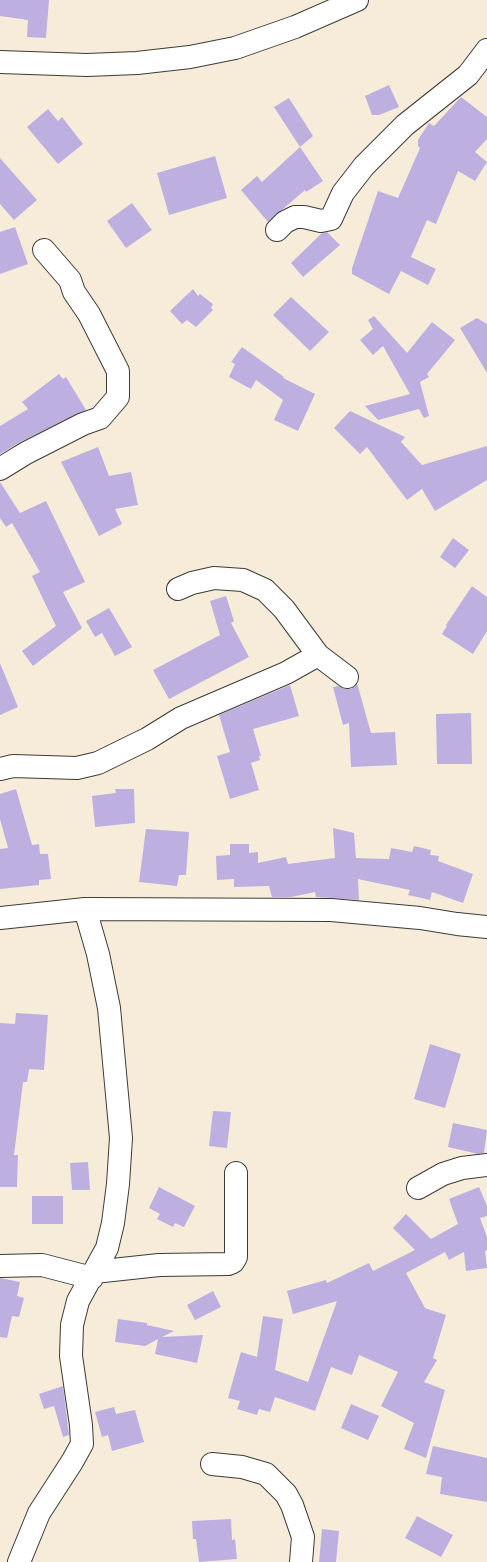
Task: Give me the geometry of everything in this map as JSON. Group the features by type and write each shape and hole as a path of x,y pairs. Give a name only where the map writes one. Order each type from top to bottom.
{"street":[{"path":"0,62 87,65 137,63 190,57 235,48 295,26 357,0"},
{"path":"277,230 285,222 295,217 304,217 321,221 331,219 343,193 364,166 405,125 468,75 487,50"},
{"path":"0,469 26,453 83,424 100,418 118,397 118,371 90,314 74,292 70,280 44,250"},
{"path":"178,589 192,583 214,578 243,580 265,590 284,609 318,655 347,677"},
{"path":"0,769 13,766 77,768 98,763 147,739 181,718 286,672 318,655"},
{"path":"0,918 85,909 331,910 420,918 487,927"},
{"path":"20,1562 38,1513 72,1462 82,1444 72,1356 72,1325 78,1301 106,1248 113,1223 121,1138 109,1008 98,954 85,909"},
{"path":"418,1188 443,1174 462,1168 487,1165"},
{"path":"0,1266 42,1265 93,1275 159,1265 228,1264 233,1262 236,1257 236,1173"},
{"path":"212,1464 242,1467 266,1474 286,1494 303,1537 301,1562"}],"building":[{"path":"0,0 49,0 46,38 27,37 28,20 0,16"},
{"path":"389,85 399,107 379,115 372,115 365,96"},
{"path":"461,97 487,117 487,139 475,152 487,162 475,181 458,171 436,224 427,220 411,257 436,269 428,285 401,271 389,294 352,274 352,268 378,191 398,198 420,148 418,146 418,140 429,123 434,126"},
{"path":"289,98 313,136 300,147 274,107"},
{"path":"48,109 58,121 62,117 83,144 58,164 27,127"},
{"path":"300,147 323,181 306,192 305,190 268,222 241,190 257,176 262,182"},
{"path":"215,156 227,198 169,215 157,173"},
{"path":"0,158 37,200 14,220 0,204"},
{"path":"132,203 152,230 126,248 107,221"},
{"path":"15,227 28,264 0,274 0,232"},
{"path":"327,232 340,245 303,277 291,263 322,233"},
{"path":"193,289 198,296 200,294 213,304 211,308 213,310 196,327 187,320 182,324 170,311"},
{"path":"291,297 329,332 310,351 273,315"},
{"path":"374,316 407,353 432,322 455,340 427,374 429,377 420,382 429,416 424,418 419,409 378,420 365,406 410,394 383,346 373,355 360,340 373,329 368,320"},
{"path":"477,318 487,324 487,373 460,328"},
{"path":"242,347 284,377 283,378 315,394 298,431 274,420 283,400 256,380 251,389 229,377 235,364 231,362"},
{"path":"59,374 63,379 66,377 86,410 20,442 0,454 0,426 28,409 22,402"},
{"path":"350,411 405,437 401,442 422,465 487,446 487,480 435,511 422,489 407,500 367,447 360,454 334,428"},
{"path":"98,447 109,476 131,472 138,505 115,509 122,524 99,536 61,462"},
{"path":"0,482 20,513 46,501 85,582 63,592 82,628 33,666 22,651 56,626 32,576 40,572 12,523 6,527 0,518"},
{"path":"453,538 469,550 455,568 440,557"},
{"path":"472,586 487,597 487,631 473,654 442,634 447,626 446,625"},
{"path":"226,596 234,621 231,623 249,657 169,699 153,670 220,635 210,601"},
{"path":"109,608 132,647 115,656 102,633 95,637 86,621"},
{"path":"0,663 18,707 0,715"},
{"path":"357,683 371,733 395,732 397,765 351,767 349,723 343,725 333,687 338,686 345,689 351,689"},
{"path":"290,685 299,716 253,729 261,756 259,756 260,760 251,763 259,790 230,799 217,756 230,752 219,715"},
{"path":"471,713 472,764 437,764 436,714"},
{"path":"16,789 32,845 39,844 40,854 48,854 51,879 39,880 39,885 0,889 0,849 8,848 0,819 0,794"},
{"path":"115,789 134,789 135,823 95,827 92,796 116,793"},
{"path":"333,828 354,833 356,858 389,859 391,848 412,852 414,846 431,850 430,855 439,856 438,861 473,874 463,903 432,892 430,900 408,895 410,890 358,879 359,900 316,897 315,892 291,897 272,897 269,886 234,887 234,879 217,880 216,856 230,855 230,844 249,844 249,853 258,852 258,863 286,857 288,864 335,858"},
{"path":"146,829 189,832 186,875 179,875 177,886 139,882"},
{"path":"16,1013 48,1015 44,1070 29,1069 27,1082 23,1082 14,1155 18,1155 17,1187 0,1187 0,1023 15,1024"},
{"path":"430,1044 461,1054 445,1108 414,1099"},
{"path":"213,1111 231,1112 227,1148 209,1146"},
{"path":"453,1123 487,1130 484,1153 478,1154 448,1147"},
{"path":"88,1162 90,1190 72,1190 70,1163"},
{"path":"159,1187 195,1206 184,1227 175,1223 173,1227 157,1219 160,1214 149,1208"},
{"path":"479,1187 487,1206 487,1216 480,1218 487,1237 487,1250 485,1251 487,1268 466,1271 464,1252 449,1260 445,1252 406,1273 425,1308 446,1315 433,1358 437,1360 424,1382 445,1390 426,1458 404,1449 414,1423 381,1406 398,1372 359,1355 352,1375 331,1367 315,1411 275,1397 270,1412 259,1409 257,1415 237,1409 240,1401 228,1398 241,1352 257,1357 263,1316 283,1319 275,1370 308,1382 337,1301 293,1314 287,1291 326,1280 327,1283 369,1263 373,1271 415,1250 393,1228 406,1214 431,1239 458,1224 449,1199"},
{"path":"32,1196 63,1196 63,1224 32,1224"},
{"path":"0,1278 20,1282 17,1296 24,1298 19,1317 12,1316 7,1338 0,1337"},
{"path":"213,1291 221,1307 195,1320 187,1305"},
{"path":"118,1319 147,1323 147,1325 174,1331 162,1337 203,1335 197,1363 155,1354 158,1339 145,1346 115,1342"},
{"path":"63,1386 69,1435 63,1437 54,1406 44,1409 39,1394"},
{"path":"351,1404 379,1416 368,1440 341,1428"},
{"path":"114,1407 116,1414 135,1410 144,1442 112,1451 108,1435 102,1437 95,1412"},
{"path":"433,1446 487,1458 487,1502 440,1494 442,1477 426,1474"},
{"path":"417,1516 453,1535 441,1557 405,1538"},
{"path":"231,1519 232,1540 235,1539 237,1559 199,1562 196,1539 193,1539 192,1521"},
{"path":"322,1529 339,1531 336,1562 319,1562"}]}
